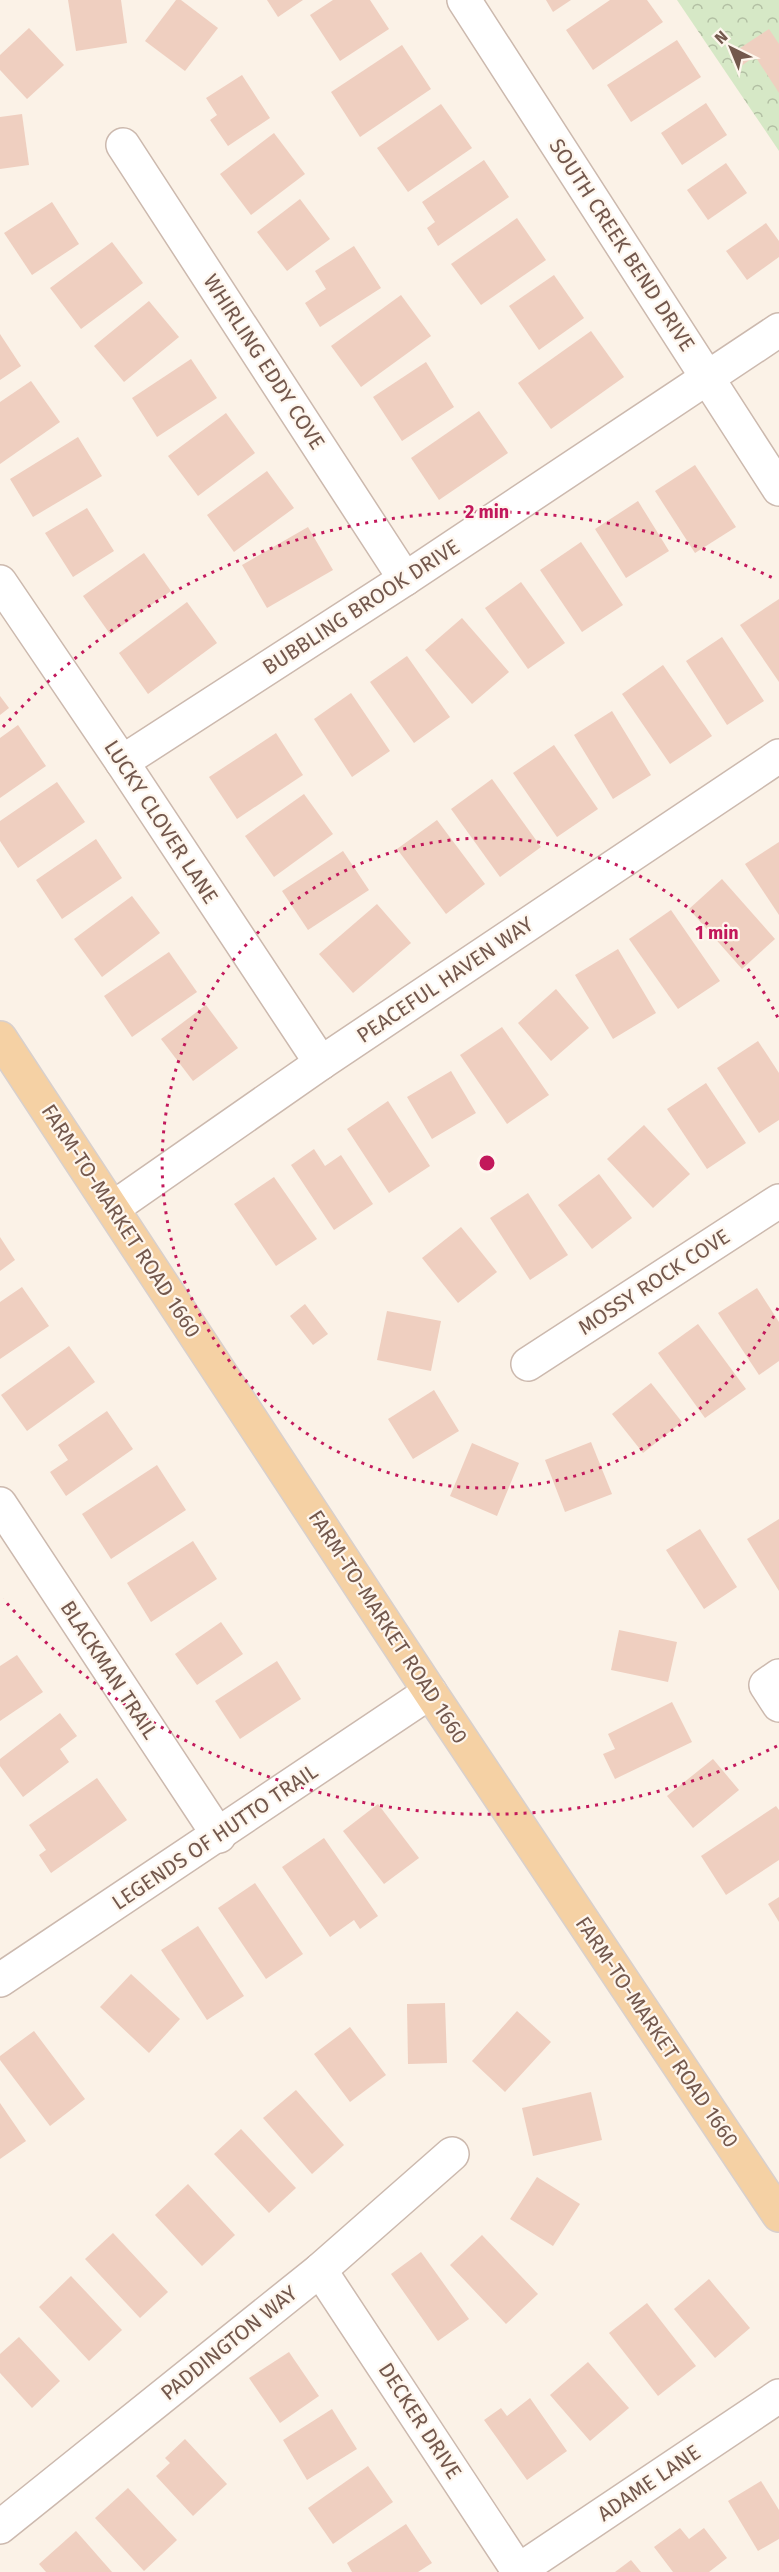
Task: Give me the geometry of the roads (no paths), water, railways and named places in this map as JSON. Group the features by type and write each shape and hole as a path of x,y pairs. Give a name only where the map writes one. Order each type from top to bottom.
{"main road":[{"name":"FARM-TO-MARKET ROAD 1660","path":"0,1038 430,1692 779,2215"}],"street":[{"name":"SOUTH CREEK BEND DRIVE","path":"464,0 779,489"},
{"name":"WHIRLING EDDY COVE","path":"123,145 405,579"},
{"name":"BUBBLING BROOK DRIVE","path":"122,762 405,579 779,330"},
{"name":"LUCKY CLOVER LANE","path":"0,582 321,1063"},
{"name":"PEACEFUL HAVEN WAY","path":"113,1208 321,1063 779,756"},
{"name":"MOSSY ROCK COVE","path":"528,1364 779,1200"},
{"name":"BLACKMAN TRAIL","path":"0,1504 219,1836"},
{"name":"LEGENDS OF HUTTO TRAIL","path":"0,1980 219,1836 430,1692"},
{"name":"PADDINGTON WAY","path":"0,2526 320,2270 452,2154"},
{"name":"DECKER DRIVE","path":"320,2270 518,2572"},
{"name":"ADAME LANE","path":"518,2572 779,2396"}]}
